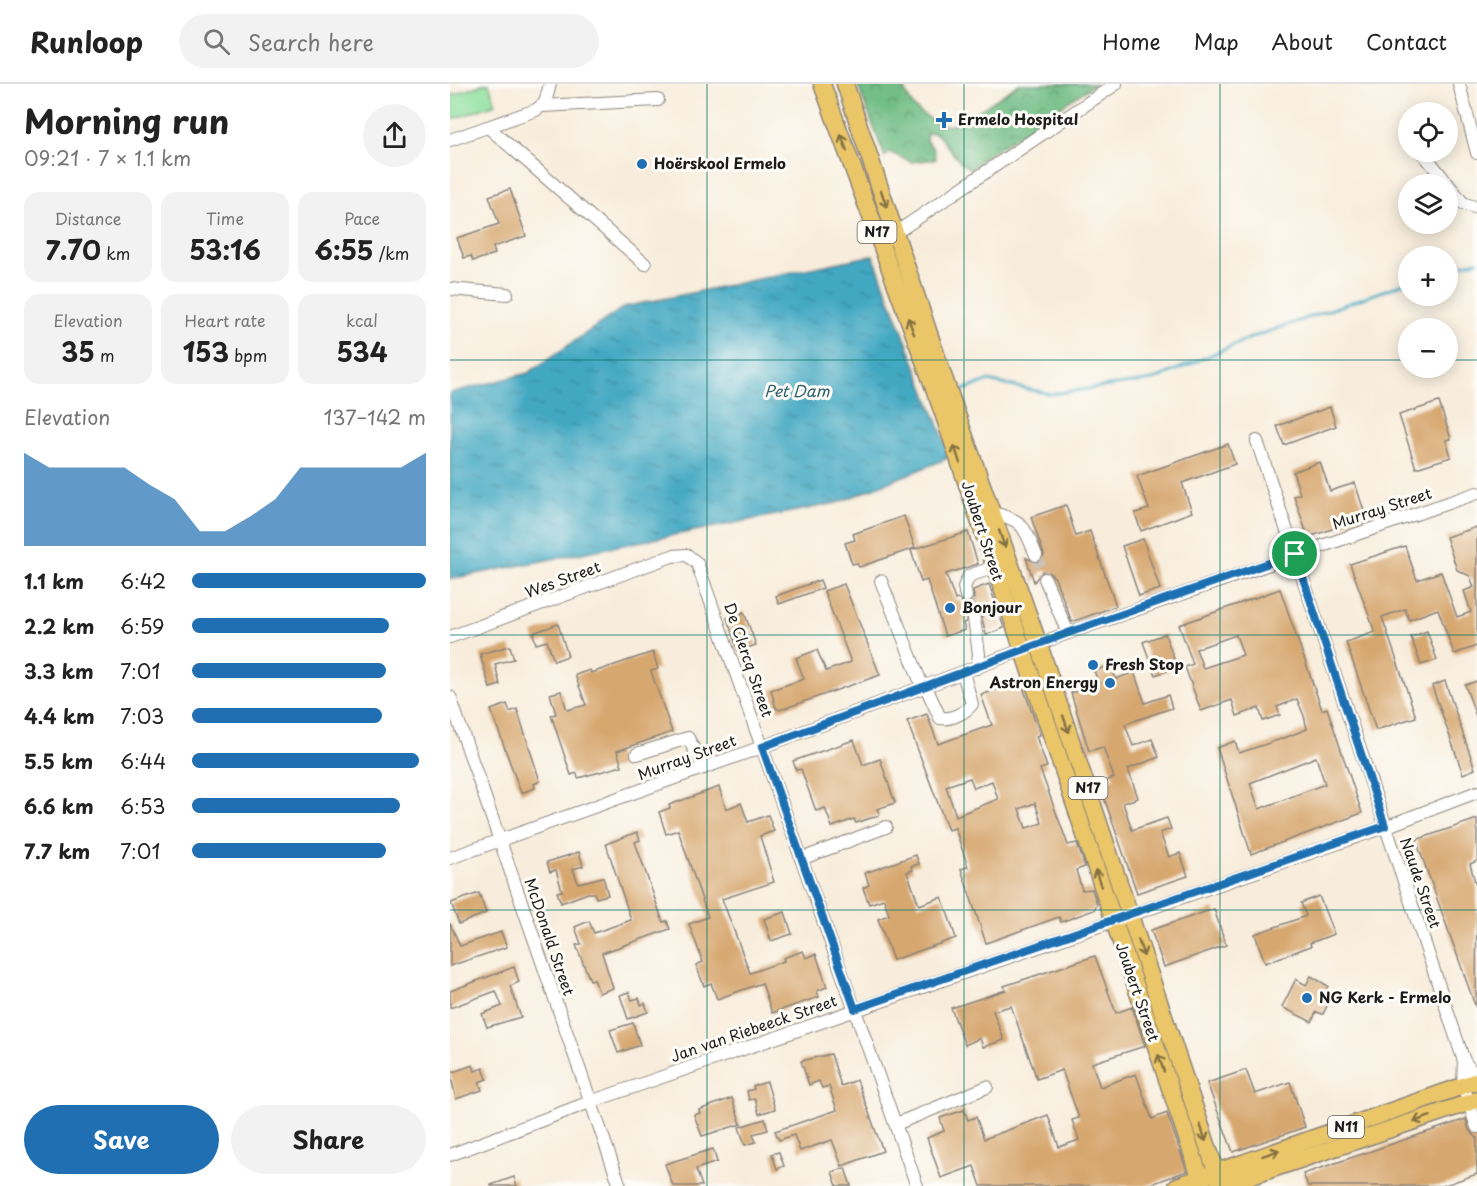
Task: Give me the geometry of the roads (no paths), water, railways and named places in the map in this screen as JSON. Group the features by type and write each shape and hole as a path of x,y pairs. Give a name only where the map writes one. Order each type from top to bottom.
{"highway":[{"name":"Joubert Street","path":"822,84 881,242 993,513 1130,914 1212,1182"},
{"name":"Joubert Street","path":"845,84 896,234 938,379"},
{"name":"Joubert Street","path":"949,407 994,567 1113,920 1212,1182"},
{"name":"N11","path":"1212,1182 1473,1081"},
{"name":"N11","path":"1177,1186 1212,1182 1473,1102"}],"street":[{"path":"542,106 547,99 549,84"},
{"path":"881,242 1116,84"},
{"path":"1459,84 1477,153"},
{"path":"450,140 525,115 542,106 658,100"},
{"path":"488,127 645,264"},
{"path":"1430,162 1463,203 1477,208"},
{"path":"450,289 507,294"},
{"name":"Naude Street","path":"1257,441 1464,1061 1473,1081 1473,1102 1477,1126"},
{"name":"Murray Street","path":"450,858 762,747 1068,633 1477,493"},
{"path":"993,513 1017,519 1024,525 1036,555"},
{"name":"Wes Street","path":"450,637 672,556 687,555"},
{"name":"De Clercq Street","path":"687,555 697,562 705,580 917,1186"},
{"path":"966,596 964,587 969,576 994,567"},
{"path":"1045,579 1068,633"},
{"path":"881,581 924,687 940,718 952,717 968,710 972,704 963,673"},
{"path":"974,619 979,654 976,668"},
{"name":"McDonald Street","path":"450,697 620,1186"},
{"path":"637,754 688,738 704,768"},
{"name":"Jan van Riebeeck Street","path":"450,1155 590,1102 1477,792"},
{"path":"801,859 886,827"},
{"path":"896,1124 987,1087"}],"water":[{"name":"Pet Dam","path":"873,255 951,457 837,503 450,579 450,393 528,373 624,307"}],"waterway":[{"path":"1458,266 1477,261"},
{"path":"955,393 988,381 1051,394 1153,380 1253,337 1398,286"}],"tunnel":[{"path":"1036,555 1045,579"},
{"path":"966,596 974,619"}],"place":[{"name":"Ermelo Hospital","path":"944,120"},
{"name":"Hoërskool Ermelo","path":"642,164"},
{"name":"Bonjour","path":"950,608"},
{"name":"Fresh Stop","path":"1093,665"},
{"name":"Astron Energy","path":"1110,683"},
{"name":"NG Kerk - Ermelo","path":"1307,998"}]}
